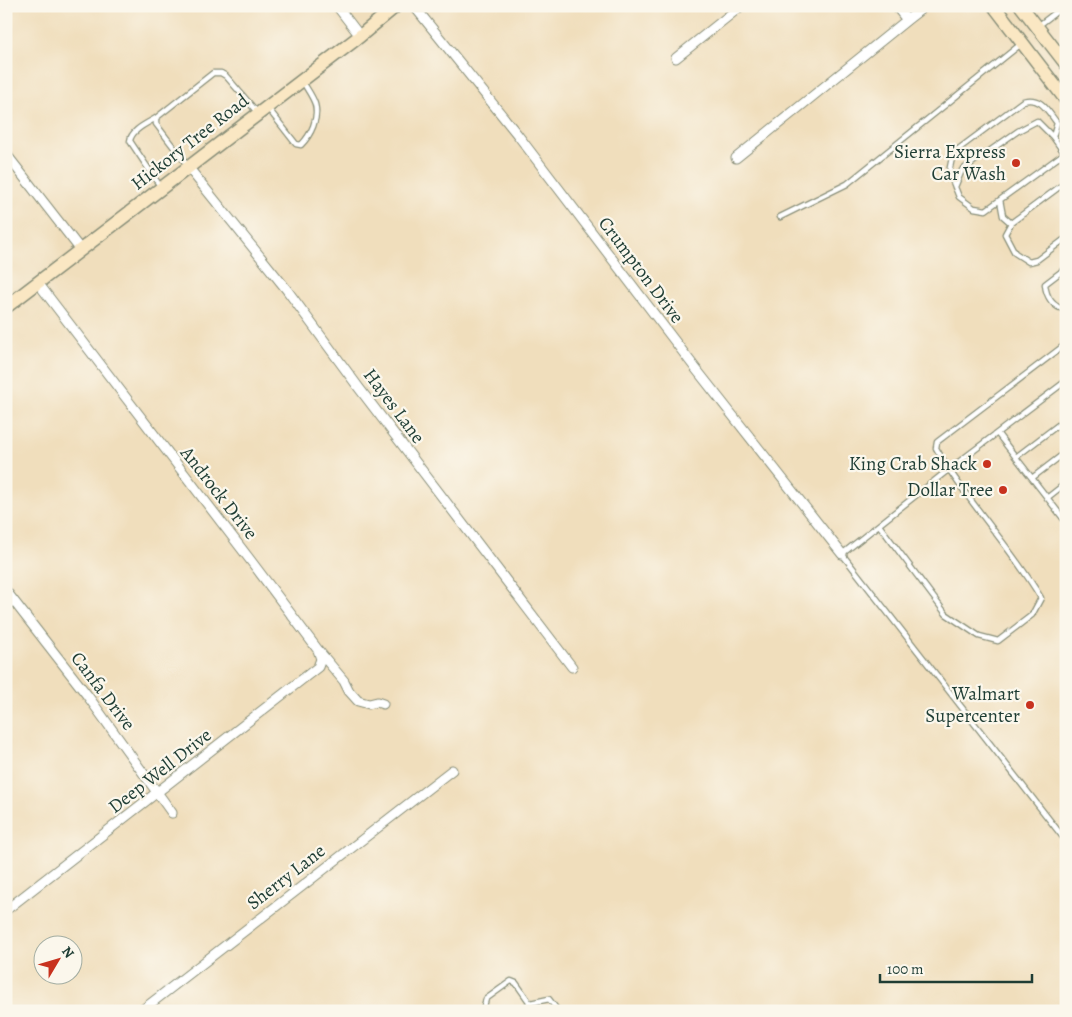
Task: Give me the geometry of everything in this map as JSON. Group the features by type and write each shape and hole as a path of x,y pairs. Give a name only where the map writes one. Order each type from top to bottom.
{"street":[{"path":"337,6 360,36"},
{"name":"Hickory Tree Road","path":"6,307 360,36 396,6"},
{"name":"Crumpton Drive","path":"414,6 517,134 696,369 842,554"},
{"path":"676,58 741,6"},
{"path":"896,6 907,20"},
{"path":"736,158 925,6"},
{"path":"994,6 1066,100"},
{"path":"1022,6 1066,64"},
{"path":"6,154 80,250"},
{"name":"Hayes Lane","path":"188,167 287,290 359,388 572,667"},
{"name":"Androck Drive","path":"38,283 318,650 344,681 349,691 358,701 369,704 377,702 384,704"},
{"name":"Canfa Drive","path":"6,591 87,695 172,812"},
{"name":"Deep Well Drive","path":"6,910 318,667 320,659 318,650"},
{"name":"Sherry Lane","path":"141,1011 452,770"}],"lane":[{"path":"1037,27 1064,6"},
{"path":"780,217 847,184 1022,43"},
{"path":"161,188 130,141 130,136 213,73 221,73 296,144 301,145 309,137 316,117 315,104 302,80"},
{"path":"955,187 962,170 1018,131 1037,121 1053,137 1065,153 986,210 974,208 959,197 955,187 949,172 953,153 1022,101 1031,98 1040,102 1058,123 1053,137"},
{"path":"156,118 156,124 188,167"},
{"path":"1066,182 1011,224 1005,234 1015,253 1029,262 1037,260 1066,238"},
{"path":"1000,200 1003,216 1011,224"},
{"path":"1066,268 1046,284 1046,294 1056,307 1066,310"},
{"path":"879,525 946,614 979,636 998,641 1032,615 1041,598 1029,577 948,470 936,448 937,442 1066,344"},
{"path":"1065,382 948,470 842,554 1066,840"},
{"path":"1016,458 1066,419"},
{"path":"997,433 1065,521"},
{"path":"1032,478 1066,452"},
{"path":"1047,498 1066,484"},
{"path":"488,1011 484,1006 486,999 511,981 516,984 530,1003"},
{"path":"521,1011 530,1003 549,999 558,1011"}],"place":[{"name":"Sierra Express Car Wash","path":"1016,163"},
{"name":"King Crab Shack","path":"987,464"},
{"name":"Dollar Tree","path":"1003,490"},
{"name":"Walmart Supercenter","path":"1030,705"}]}
